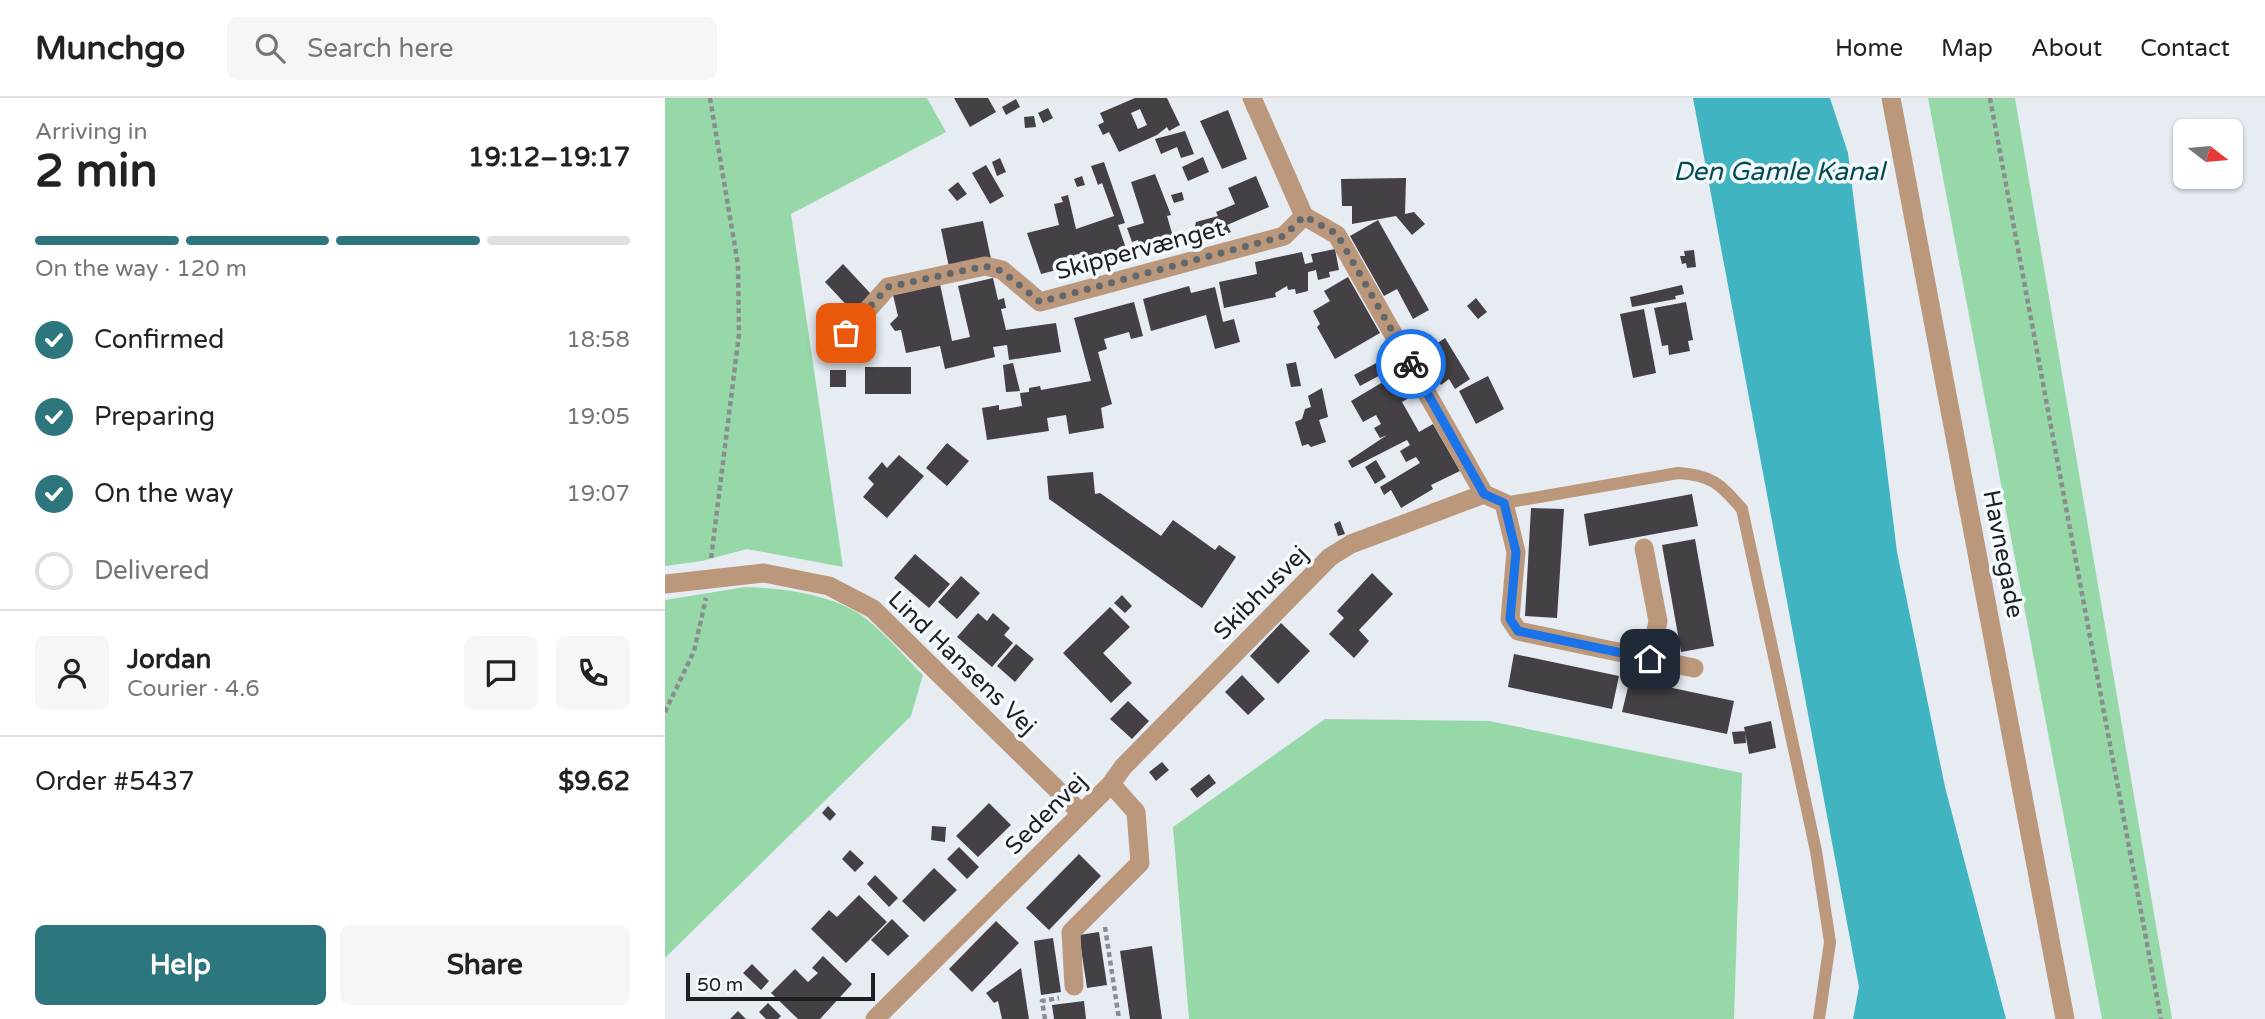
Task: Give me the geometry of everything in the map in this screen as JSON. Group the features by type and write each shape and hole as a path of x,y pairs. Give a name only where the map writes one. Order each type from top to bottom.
{"street":[{"path":"1252,98 1304,216 1337,234 1484,494 1504,503 1516,552 1510,619 1518,631 1694,668"},
{"name":"Havnegade","path":"1891,98 2065,1019"},
{"name":"Skippervænget","path":"846,333 888,287 985,266 1002,271 1040,302 1284,236 1304,216"},
{"name":"Skibhusvej","path":"1111,784 1123,767 1330,557 1351,544 1484,494"},
{"path":"1644,548 1658,621 1650,659"},
{"name":"Lind Hansens Vej","path":"665,584 744,573 781,576 829,586 873,609 1081,813"},
{"name":"Sedenvej","path":"875,1019 1111,784 1136,812 1140,863 1070,932 1074,986"}],"lane":[{"path":"1504,503 1678,473 1701,474 1721,485 1742,509 1816,851 1830,942 1819,1019"}],"path":[{"path":"665,712 694,651 703,624 739,334 738,265 711,98"},
{"path":"1990,98 2161,1019"},
{"path":"1092,911 1107,929 1119,1019"}],"green space":[{"path":"665,98 927,98 946,132 791,214 843,567 747,549 702,561 665,566"},
{"path":"1928,98 2015,98 2172,1019 2102,1019"},
{"path":"745,587 793,591 827,599 857,612 890,640 923,675 911,716 665,958 665,600"},
{"path":"1325,719 1489,721 1742,773 1734,1019 1189,1019 1173,827"}],"water":[{"name":"Den Gamle Kanal","path":"1693,98 1830,98 1848,153 1897,552 1945,787 2006,1019 1853,1019 1859,987"}],"building":[{"path":"954,98 988,98 996,112 970,127"},
{"path":"1135,98 1167,98 1180,125 1169,131 1167,127 1157,135 1119,152 1109,132 1103,135 1098,125 1104,122 1100,113","holes":["1140,109 1147,125 1138,129 1131,113"]},
{"path":"1016,99 1020,107 1006,115 1002,107"},
{"path":"1048,108 1053,118 1043,123 1038,113"},
{"path":"1228,110 1247,159 1222,169 1200,121"},
{"path":"1034,116 1036,127 1025,128 1024,117"},
{"path":"1185,131 1194,154 1181,158 1177,147 1161,154 1155,139"},
{"path":"1203,157 1209,172 1188,181 1182,167"},
{"path":"1000,158 1006,172 997,176 992,162"},
{"path":"1104,162 1125,223 1118,225 1128,254 1097,265 1096,261 1086,264 1083,253 1074,255 1076,265 1041,274 1027,233 1059,225 1054,204 1063,202 1061,197 1068,195 1076,229 1114,216 1102,183 1098,185 1091,166"},
{"path":"986,165 1004,196 990,204 972,173"},
{"path":"1155,174 1171,215 1167,216 1174,240 1141,249 1138,240 1132,242 1127,228 1144,223 1131,182"},
{"path":"1082,176 1085,185 1077,187 1074,179"},
{"path":"1256,176 1269,207 1227,225 1231,232 1205,243 1195,226 1196,222 1218,216 1216,212 1235,204 1228,188"},
{"path":"1406,178 1405,214 1414,212 1425,224 1412,235 1396,216 1352,224 1352,206 1342,206 1341,179"},
{"path":"958,182 967,194 957,201 948,190"},
{"path":"1182,192 1184,200 1174,203 1171,195"},
{"path":"1378,220 1429,310 1413,319 1397,289 1384,296 1350,236"},
{"path":"983,221 991,259 949,267 941,229"},
{"path":"1335,249 1339,270 1329,272 1330,277 1318,280 1316,270 1308,272 1308,291 1296,294 1295,289 1288,290 1287,286 1275,293 1276,297 1224,308 1219,282 1257,274 1255,262 1302,252 1305,264 1313,262 1311,254"},
{"path":"1694,250 1696,267 1687,268 1686,263 1682,264 1680,256 1685,256 1684,251"},
{"path":"843,264 871,294 853,312 825,282"},
{"path":"1348,277 1380,333 1335,359 1317,327 1320,324 1313,311 1330,301 1324,291"},
{"path":"993,278 998,300 1004,298 1006,308 1001,309 1006,330 1056,323 1061,352 1009,360 1007,345 993,347 995,357 945,369 940,346 906,353 901,330 895,331 890,324 898,316 893,295 940,284 952,341 970,337 958,286"},
{"path":"1682,285 1684,294 1675,296 1676,299 1632,307 1630,297"},
{"path":"1189,286 1191,293 1215,287 1223,322 1234,319 1240,342 1215,349 1206,315 1151,331 1143,299"},
{"path":"1476,298 1487,312 1478,319 1467,306"},
{"path":"1134,302 1143,336 1131,339 1129,332 1104,339 1107,349 1098,352 1112,404 1101,408 1104,428 1069,434 1066,415 1047,418 1049,431 987,440 982,408 999,405 999,410 1022,406 1020,393 1029,392 1029,388 1040,386 1041,390 1091,381 1074,318"},
{"path":"1686,302 1693,340 1688,341 1690,351 1669,355 1668,345 1662,346 1654,308"},
{"path":"1644,309 1656,373 1633,378 1620,314"},
{"path":"1445,338 1470,379 1455,389 1449,379 1441,385 1421,354"},
{"path":"1393,354 1399,365 1360,386 1354,375"},
{"path":"1296,362 1301,386 1291,387 1286,364"},
{"path":"1013,363 1020,391 1006,392 1003,365"},
{"path":"865,367 911,367 911,394 865,394"},
{"path":"830,370 846,370 846,387 830,387"},
{"path":"1403,370 1417,393 1402,402 1419,432 1433,424 1460,471 1431,485 1433,489 1401,508 1391,490 1384,495 1380,487 1420,463 1416,457 1406,462 1400,451 1410,445 1407,440 1352,468 1348,461 1387,435 1380,438 1374,428 1381,424 1376,415 1363,422 1351,401"},
{"path":"1488,376 1504,409 1476,424 1459,391"},
{"path":"1322,388 1328,417 1319,420 1326,442 1311,447 1308,444 1302,446 1295,422 1302,419 1305,409 1311,407 1308,396"},
{"path":"947,443 969,461 947,486 926,468"},
{"path":"899,455 924,476 887,518 863,497 874,484 868,478 882,462 887,468"},
{"path":"1376,460 1386,477 1375,484 1365,467"},
{"path":"1093,472 1095,494 1100,493 1161,536 1173,520 1215,550 1219,545 1236,557 1202,608 1049,499 1047,476"},
{"path":"1692,494 1698,526 1589,546 1584,514"},
{"path":"1531,508 1564,509 1557,618 1525,616"},
{"path":"1340,521 1345,534 1338,536 1334,524"},
{"path":"1695,539 1714,646 1681,652 1662,545"},
{"path":"915,554 950,584 929,608 894,578"},
{"path":"1372,573 1393,594 1359,630 1369,641 1354,658 1329,634 1344,618 1337,611"},
{"path":"961,576 980,593 957,619 938,602"},
{"path":"1122,595 1132,606 1125,613 1114,603"},
{"path":"1110,607 1130,627 1103,653 1132,683 1111,703 1063,653"},
{"path":"978,613 987,621 993,613 1010,628 1004,635 1013,643 992,667 957,637"},
{"path":"1281,623 1310,651 1278,684 1250,656"},
{"path":"1016,644 1034,659 1015,682 997,666"},
{"path":"1514,654 1619,676 1612,709 1508,687"},
{"path":"1242,675 1265,699 1248,715 1225,692"},
{"path":"1630,679 1734,701 1727,734 1622,712"},
{"path":"1128,701 1149,721 1132,739 1110,719"},
{"path":"1771,721 1776,748 1749,754 1744,727"},
{"path":"1745,731 1746,743 1734,744 1732,732"},
{"path":"1162,762 1169,770 1156,781 1149,772"},
{"path":"1209,774 1216,783 1197,798 1190,789"},
{"path":"989,803 1011,825 978,857 956,836"},
{"path":"828,806 836,814 830,821 822,813"},
{"path":"932,826 946,827 945,842 931,840"},
{"path":"959,847 979,867 967,879 947,859"},
{"path":"850,850 864,863 855,872 842,859"},
{"path":"1079,854 1101,876 1049,930 1026,908"},
{"path":"934,868 957,890 924,922 902,901"},
{"path":"875,875 898,898 889,907 867,884"},
{"path":"859,895 887,922 846,963 811,929 829,910 837,917"},
{"path":"892,919 909,936 888,956 871,940"},
{"path":"996,921 1019,943 972,992 949,969"},
{"path":"1099,932 1107,985 1087,988 1079,935"},
{"path":"1053,938 1061,992 1041,995 1034,941"},
{"path":"1152,946 1162,1019 1130,1019 1120,951"},
{"path":"823,956 852,984 820,1019 798,1019 771,993 795,969 808,982 818,973 812,968"},
{"path":"752,964 769,981 761,990 743,973"},
{"path":"1021,968 1029,1019 1002,1019 998,1001 994,1003 986,993"},
{"path":"1084,1001 1086,1019 1054,1019 1052,1005"},
{"path":"768,1003 781,1016 778,1019 766,1019 759,1012"},
{"path":"738,1011 746,1019 730,1019"}],"way so far":[{"path":"846,333 888,287 985,266 1002,271 1040,302 1284,236 1304,216 1337,234 1411,364"}],"route":[{"path":"1411,364 1484,494 1504,503 1516,552 1510,619 1518,631 1650,659"}]}
